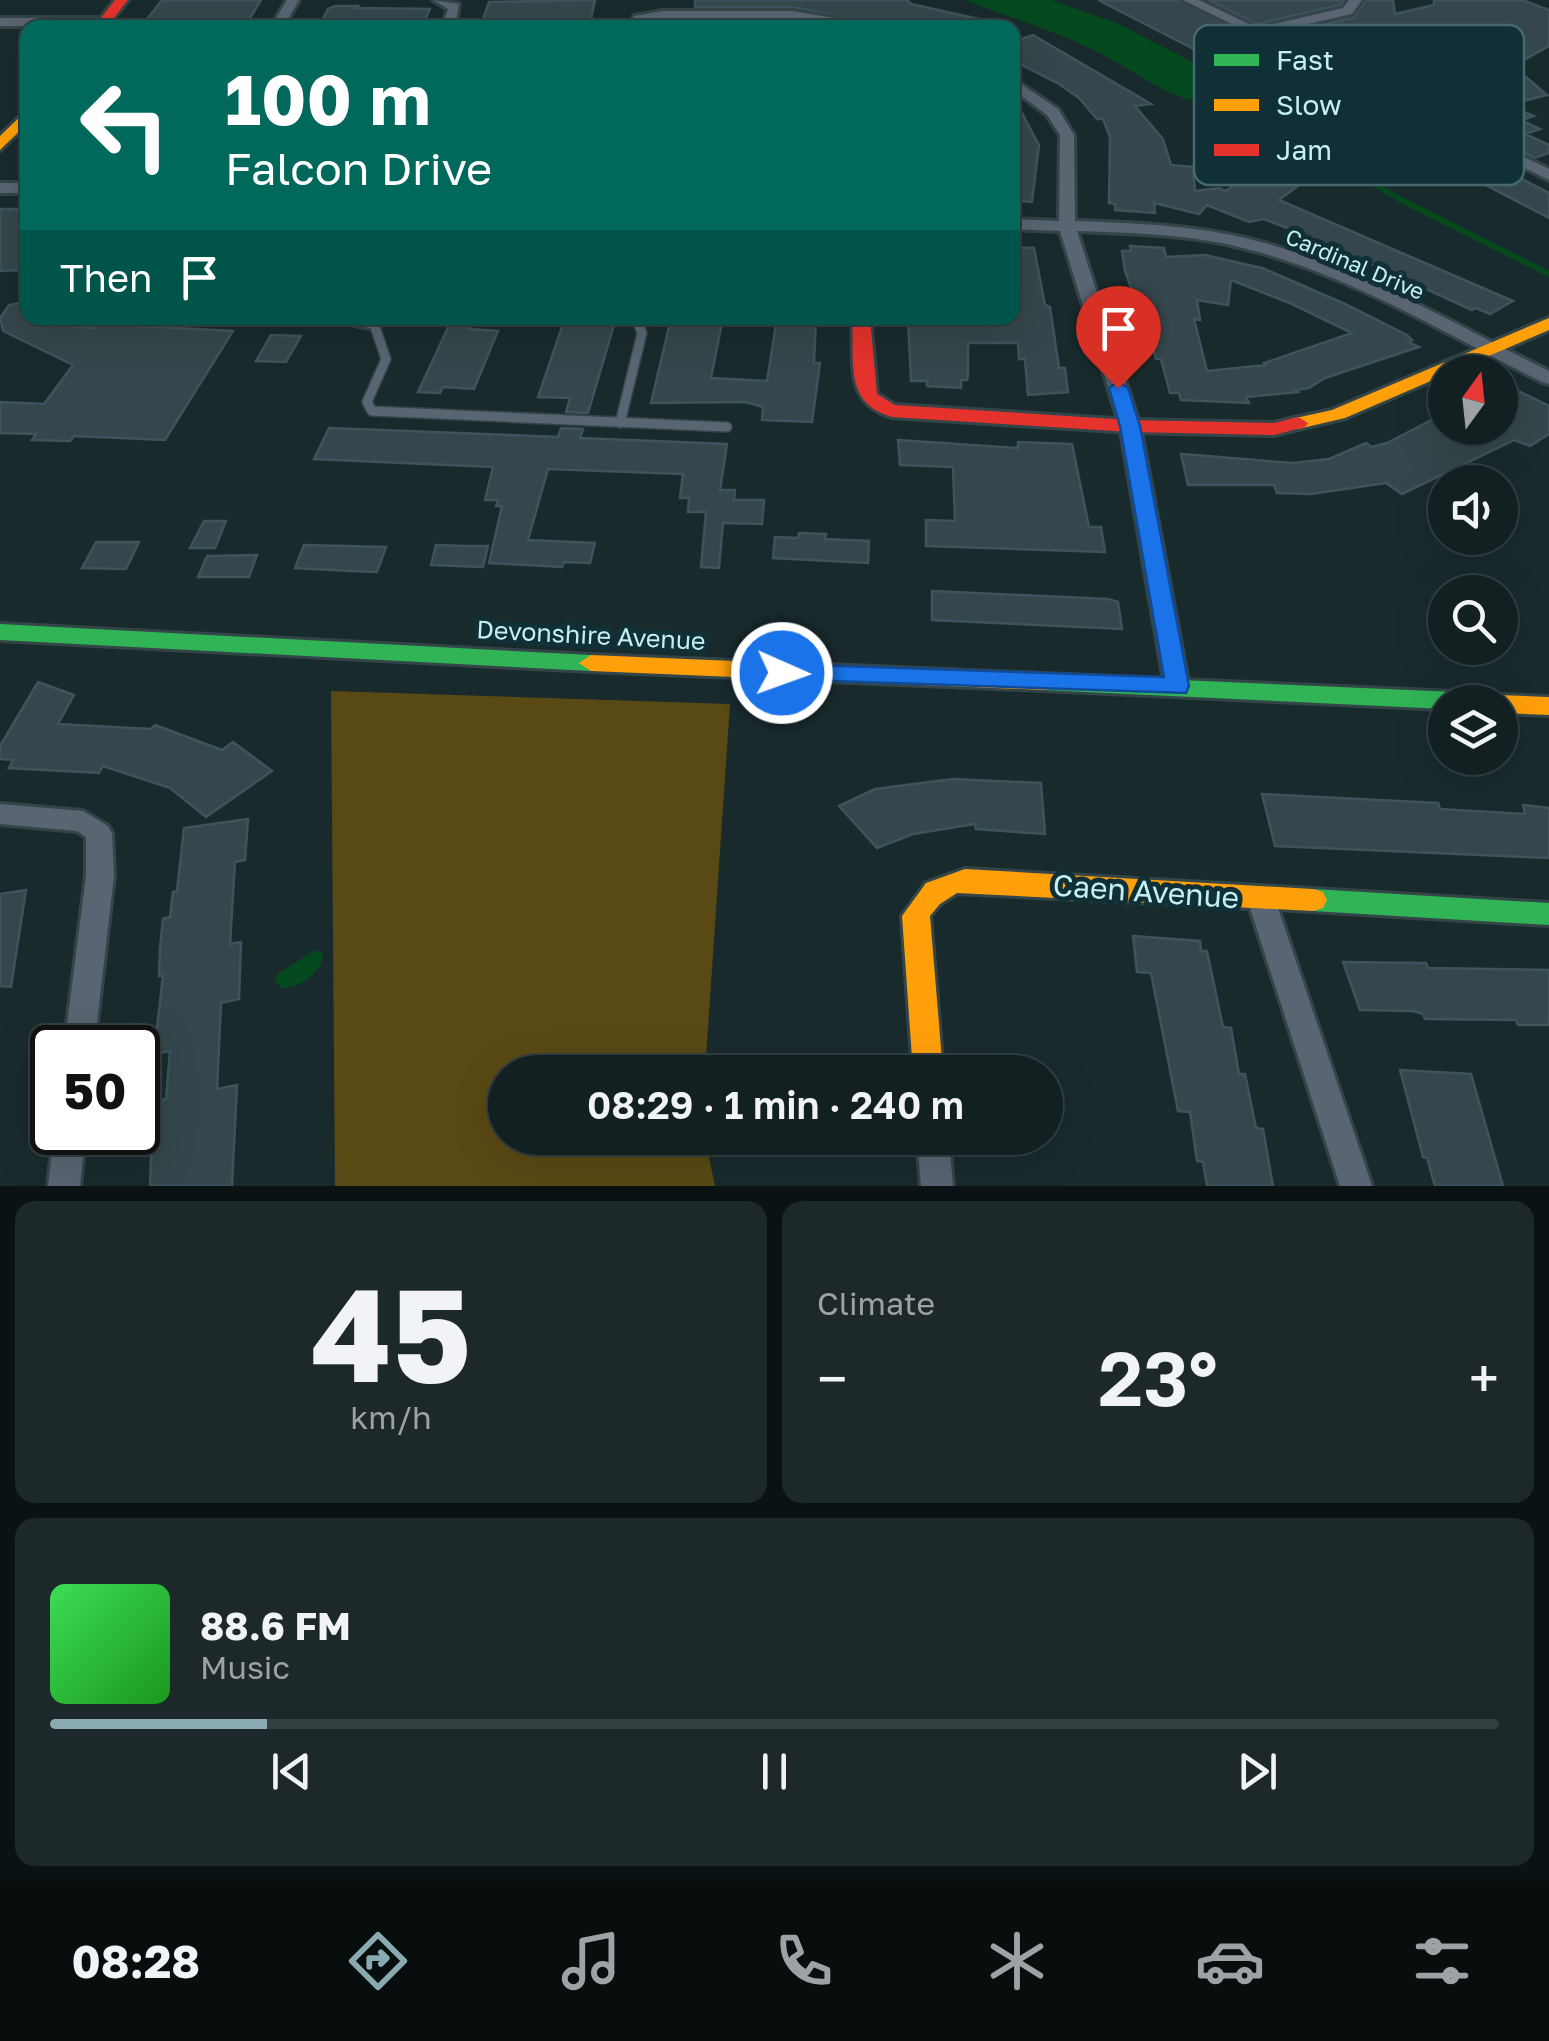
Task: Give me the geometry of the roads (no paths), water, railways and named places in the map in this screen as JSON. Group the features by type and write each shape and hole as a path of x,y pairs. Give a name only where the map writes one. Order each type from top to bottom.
{"street":[{"path":"105,20 122,0"},
{"path":"439,0 454,8 450,20"},
{"path":"1189,0 1241,25"},
{"path":"1286,25 1347,11 1356,0"},
{"path":"638,20 662,14 798,15 833,20"},
{"path":"1020,88 1053,112 1067,135 1068,226 1130,426 1177,686"},
{"path":"0,145 20,121"},
{"path":"1524,162 1549,174"},
{"name":"Cardinal Drive","path":"1020,224 1174,232 1248,244 1337,276 1549,378"},
{"path":"861,325 866,390 880,407 904,414 1274,429 1305,425 1549,323"},
{"name":"Devonshire Avenue","path":"0,632 782,673 1177,686 1428,699"},
{"path":"1518,705 1549,706"},
{"path":"0,814 82,821 99,833 100,876 82,1025"},
{"name":"Caen Avenue","path":"927,1055 916,916 922,901 946,882 966,880 1549,914"},
{"path":"1261,900 1356,1186"},
{"path":"64,1186 67,1155"},
{"path":"934,1155 937,1186"}],"lane":[{"path":"374,325 386,359 367,402 372,411 726,428"},
{"path":"620,423 642,333 639,325"}],"waterway":[{"path":"1376,185 1405,202"},
{"path":"1401,200 1405,202"},
{"path":"1405,202 1549,274"}]}
